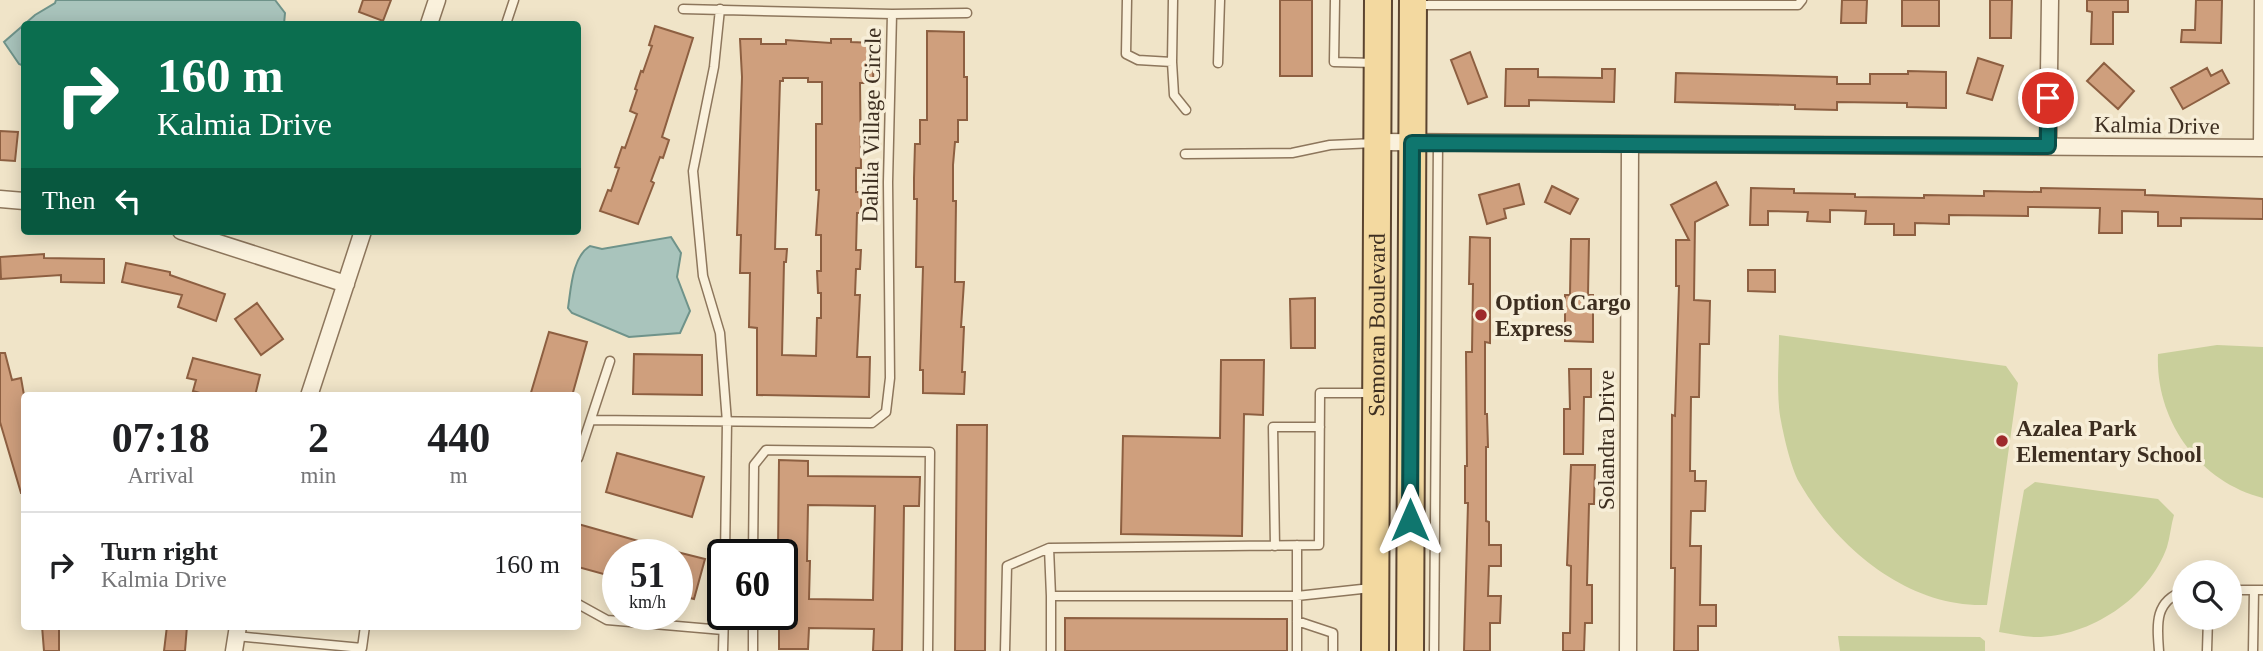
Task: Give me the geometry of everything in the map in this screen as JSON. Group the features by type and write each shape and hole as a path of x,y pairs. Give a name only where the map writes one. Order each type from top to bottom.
{"main road":[{"name":"Semoran Boulevard","path":"1375,651 1378,0"},
{"name":"Semoran Boulevard","path":"1410,651 1425,143 1413,2"}],"street":[{"path":"430,21 437,0"},
{"path":"2048,146 2050,0"},
{"path":"2262,148 2263,0"},
{"name":"Kalmia Drive","path":"1378,142 2262,148"},
{"name":"Solandra Drive","path":"1628,651 1630,145"},
{"path":"0,199 21,201"},
{"path":"193,235 346,284"},
{"path":"310,392 362,235"}],"lane":[{"path":"507,21 514,0"},
{"path":"1127,0 1126,54 1138,60 1172,62"},
{"path":"1173,0 1174,95 1186,110"},
{"path":"1218,63 1220,0"},
{"path":"1335,0 1334,62 1378,63"},
{"path":"1413,2 1798,5 1801,0"},
{"name":"Dahlia Village Circle","path":"591,420 873,423 886,412 890,378 888,182 892,14 683,9"},
{"path":"720,9 714,67 693,172 703,275 720,333 727,422 725,539"},
{"path":"892,14 967,13"},
{"path":"1185,154 1292,153 1330,145 1378,142"},
{"path":"1425,143 1434,651"},
{"path":"581,449 610,361"},
{"path":"1005,651 1007,566 1049,548 1319,545 1320,393 1377,394"},
{"path":"1275,546 1273,427 1320,427"},
{"path":"753,539 754,465 766,450 930,452 928,651"},
{"path":"1297,545 1297,651"},
{"path":"1049,548 1051,651"},
{"path":"1051,596 1297,596 1375,587"},
{"path":"2253,651 2259,590"},
{"path":"2159,651 2157,628 2160,609 2172,597"},
{"path":"581,606 607,620 707,629"},
{"path":"1297,621 1333,633 1333,651"},
{"path":"236,638 362,648 364,630"},
{"path":"723,630 723,651"},
{"path":"753,630 753,651"},
{"path":"2207,651 2208,630"}],"green space":[{"path":"1779,335 2006,366 2018,383 1987,605 1958,603 1903,585 1854,551 1815,506 1796,476 1782,428 1778,390"},
{"path":"2217,345 2263,347 2263,498 2240,490 2201,463 2185,445 2164,402 2158,354"},
{"path":"2035,482 2158,499 2174,515 2167,547 2158,566 2147,583 2132,598 2115,611 2077,630 2036,637 1999,632 2024,490"},
{"path":"1838,636 1980,637 1985,641 1985,651 1840,651"}],"water":[{"path":"56,0 275,0 285,13 284,21 28,21"},
{"path":"21,28 21,65 19,64 4,42"},
{"path":"671,237 681,253 677,277 690,311 680,333 629,337 572,313 568,308 576,265 590,246 602,249"}],"building":[{"path":"363,0 391,0 383,21 359,12"},
{"path":"1280,0 1312,0 1312,76 1280,76"},
{"path":"1842,0 1867,0 1866,23 1841,23"},
{"path":"1902,0 1939,0 1939,26 1902,26"},
{"path":"1990,0 2012,0 2011,38 1990,38"},
{"path":"2087,0 2128,0 2128,12 2113,12 2113,44 2091,44 2092,12 2087,11"},
{"path":"2196,0 2222,0 2221,43 2181,42 2182,30 2195,30"},
{"path":"655,26 693,38 662,137 669,140 651,181 654,183 638,224 600,211 608,190 611,191 619,168 615,167 637,114 630,111 641,71 643,72 652,46 649,45"},
{"path":"927,31 964,32 967,120 958,120 958,142 955,142 953,165 953,201 956,201 955,282 964,282 961,327 964,327 964,394 923,393 923,370 920,370 923,267 916,267 917,199 914,199 914,178 915,144 920,144 920,120 927,120"},
{"path":"740,39 761,39 761,44 786,44 786,40 831,43 831,39 874,43 873,83 860,83 861,168 856,168 856,192 861,192 861,213 857,213 856,250 861,250 860,269 856,269 855,295 860,295 857,357 870,357 869,397 757,395 757,328 749,327 750,273 740,273 741,235 737,235 742,77","holes":["783,78 808,78 808,82 822,82 822,124 816,124 816,190 819,190 816,235 821,235 821,271 817,271 818,293 821,293 821,318 817,318 816,356 782,355 784,262 787,249 775,249 780,81 783,81"]},
{"path":"1470,52 1487,97 1468,104 1451,60"},
{"path":"1978,58 2003,66 1992,100 1967,93"},
{"path":"2104,63 2134,91 2118,109 2087,81"},
{"path":"2207,68 2211,76 2222,70 2229,83 2183,109 2171,88"},
{"path":"1506,69 1538,69 1538,77 1602,78 1602,69 1615,69 1614,102 1529,100 1529,106 1505,106"},
{"path":"1908,71 1946,72 1946,108 1907,107 1907,103 1837,102 1837,110 1795,109 1795,105 1675,102 1676,73 1837,77 1837,84 1870,84 1870,74 1908,74"},
{"path":"0,131 18,132 15,161 0,160"},
{"path":"1716,182 1728,205 1695,222 1694,300 1710,301 1709,344 1700,344 1699,397 1691,397 1690,471 1695,471 1695,481 1706,481 1705,511 1691,511 1690,546 1701,546 1700,605 1716,605 1716,626 1698,626 1698,651 1674,651 1675,568 1671,568 1672,415 1675,416 1679,286 1676,286 1676,240 1689,240 1671,205"},
{"path":"1519,184 1524,204 1504,209 1506,218 1487,224 1479,195"},
{"path":"1552,186 1578,199 1570,214 1545,202"},
{"path":"1751,188 1794,189 1794,193 1855,194 1855,197 1924,198 1924,195 1984,196 1984,191 2041,192 2041,188 2145,190 2145,195 2263,199 2263,219 2181,218 2181,226 2158,226 2158,212 2122,211 2122,233 2099,233 2100,208 2028,207 2028,216 1949,215 1949,224 1915,223 1915,235 1894,235 1894,224 1865,224 1866,211 1830,210 1830,222 1807,221 1808,212 1768,211 1768,225 1750,225"},
{"path":"1470,237 1490,238 1490,343 1485,342 1488,447 1486,521 1489,522 1489,545 1501,545 1501,566 1489,566 1488,596 1501,596 1500,623 1490,623 1490,651 1464,651 1468,503 1465,503 1466,352 1472,352 1473,284 1469,284"},
{"path":"1571,239 1589,239 1588,295 1593,295 1593,342 1565,341 1565,295 1570,295"},
{"path":"44,254 44,258 104,259 104,283 61,282 61,275 1,279 0,257"},
{"path":"126,263 170,272 170,275 225,294 216,321 178,307 182,295 122,282"},
{"path":"1748,270 1775,270 1775,292 1748,291"},
{"path":"1315,298 1315,348 1291,348 1290,299"},
{"path":"257,303 283,339 261,355 235,319"},
{"path":"549,332 587,342 573,392 531,392"},
{"path":"0,353 5,353 12,380 21,378 23,392 21,392 21,493 0,422"},
{"path":"634,354 702,355 702,395 633,394"},
{"path":"193,358 260,375 256,392 196,392 193,391 196,380 187,378"},
{"path":"1221,360 1264,360 1263,415 1244,414 1242,536 1121,534 1123,436 1220,438"},
{"path":"1569,369 1591,369 1591,397 1584,397 1583,454 1564,454 1564,409 1570,409"},
{"path":"957,425 987,425 985,651 955,651"},
{"path":"617,453 704,477 692,517 606,492"},
{"path":"779,460 808,461 808,476 920,477 919,506 904,506 902,651 873,651 874,629 809,628 808,649 779,649 779,630 798,630 798,539 778,539","holes":["808,505 875,506 873,600 809,599"]},
{"path":"1571,465 1595,465 1594,504 1589,504 1587,585 1592,585 1592,623 1585,623 1584,651 1563,651 1563,633 1570,633 1571,566 1567,565"},
{"path":"581,525 631,539 602,539 602,574 581,568"},
{"path":"693,556 705,559 693,599"},
{"path":"1065,618 1287,619 1287,651 1065,651"},
{"path":"42,630 59,630 59,651 44,651"},
{"path":"167,630 187,630 185,651 164,651"}],"place":[{"name":"Option Cargo Express","path":"1481,315"},
{"name":"Azalea Park Elementary School","path":"2002,441"}],"route":[{"path":"1410,520 1412,143 2048,146 2048,98"}]}
